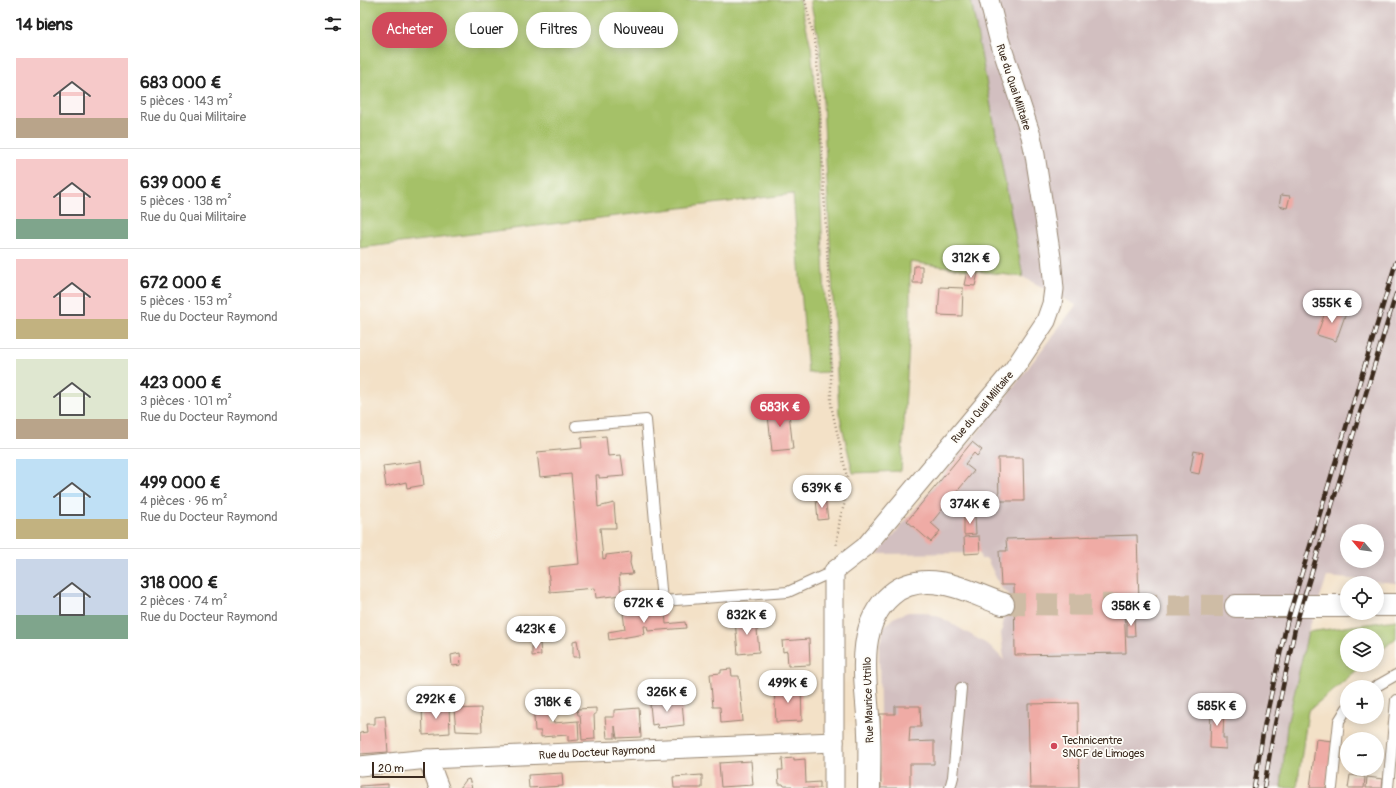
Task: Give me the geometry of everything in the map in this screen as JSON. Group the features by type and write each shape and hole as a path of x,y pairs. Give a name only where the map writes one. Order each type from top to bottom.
{"street":[{"name":"Rue du Quai Militaire","path":"834,571 865,547 1014,369 1046,321 1052,304 1054,289 1035,155 999,40 989,0"},
{"path":"834,571 834,788"},
{"name":"Rue Maurice Utrillo","path":"869,788 869,734 864,666 867,638 871,622 878,608 897,589 914,583 928,582 942,583 1003,604"},
{"path":"1384,605 1396,605"},
{"path":"1236,606 1340,606"},
{"name":"Rue du Docteur Raymond","path":"360,766 428,759 834,742"},
{"path":"428,759 439,788"}],"lane":[{"path":"576,426 646,420 662,600"},
{"path":"622,604 788,592 834,571"},
{"path":"1384,682 1396,675"},
{"path":"950,788 953,777 961,688"},
{"path":"1388,788 1396,700"},
{"path":"1332,788 1340,719"}],"path":[{"path":"805,0 816,47 818,77 831,326 832,405 847,478 844,505 838,526 834,571"}],"shaded area":[{"path":"971,0 1396,0 1396,583 1384,582 1384,576 1340,576 1340,578 1327,577 1308,632 1287,725 1281,788 881,788 879,646 884,627 893,618 908,612 924,612 942,618 990,646 1004,660 1001,634 1009,594 1001,588 987,559 981,559 979,553 878,554 989,419 1076,305 1023,277"}],"green space":[{"path":"360,0 800,0 811,47 817,115 828,372 808,373 793,194 360,248"},
{"path":"810,0 971,0 1023,277 910,262 910,329 901,471 853,473 839,413 820,45"},
{"path":"1396,620 1396,638 1384,648 1384,628 1340,628 1340,672 1355,672 1345,680 1340,680 1340,684 1308,711 1297,788 1281,788 1287,725 1308,632"}],"building":[{"path":"1281,195 1290,196 1287,208 1279,206"},
{"path":"914,266 922,266 922,283 913,283"},
{"path":"967,271 978,273 975,286 964,285"},
{"path":"940,287 963,288 962,316 938,315"},
{"path":"1327,307 1346,313 1336,341 1317,335"},
{"path":"788,404 793,449 772,451 767,407"},
{"path":"606,436 608,456 621,455 624,476 599,478 599,475 596,475 598,507 614,503 616,528 600,528 603,559 606,558 606,555 631,552 630,563 633,574 619,575 621,595 596,598 595,588 550,592 548,567 579,564 571,474 540,477 537,452 582,448 581,438"},
{"path":"972,442 982,450 977,456 974,453 965,464 974,471 931,523 940,531 931,542 907,521"},
{"path":"1194,451 1203,453 1199,474 1190,472"},
{"path":"998,458 1023,458 1024,501 999,501"},
{"path":"421,461 424,485 407,488 406,482 386,487 383,466"},
{"path":"825,498 828,519 818,520 816,499"},
{"path":"975,515 976,534 964,535 964,516"},
{"path":"1137,535 1139,602 1124,603 1126,653 1015,655 1014,585 1001,585 999,551 1007,551 1006,539"},
{"path":"979,536 980,553 965,554 964,537"},
{"path":"665,609 666,624 685,622 686,628 648,631 647,626 644,626 645,634 609,640 608,632 625,629 623,613"},
{"path":"756,618 759,652 738,654 735,620"},
{"path":"1127,618 1134,618 1135,636 1127,636"},
{"path":"809,639 810,665 788,666 787,651 783,652 782,641"},
{"path":"577,640 580,657 573,657 573,641"},
{"path":"540,643 541,655 532,656 532,644"},
{"path":"460,653 461,665 452,666 451,655"},
{"path":"731,669 732,676 739,676 743,721 721,723 720,707 713,707 710,674 721,673 721,670"},
{"path":"801,686 802,721 776,722 774,687"},
{"path":"674,695 675,702 682,701 684,725 658,728 657,724 652,725 650,704 662,703 661,696"},
{"path":"554,702 555,714 552,714 553,723 578,721 579,740 568,741 568,735 541,737 541,731 535,731 533,703"},
{"name":"Technicentre SNCF de Limoges","path":"1078,703 1079,788 1030,788 1028,704"},
{"path":"1211,703 1224,703 1223,738 1226,738 1226,749 1210,748"},
{"path":"449,705 450,733 423,735 422,706"},
{"path":"895,706 920,706 921,727 910,727 909,742 934,741 934,764 910,764 910,788 881,788 880,714 895,714"},
{"path":"481,708 482,732 456,731 454,709"},
{"path":"596,708 596,714 594,714 595,739 582,740 580,715 578,715 577,709"},
{"path":"639,708 641,737 617,738 615,726 615,738 607,738 605,717 614,717 614,710"},
{"path":"385,716 388,752 360,754 360,733 367,732 366,724 375,724 375,717"},
{"path":"1316,739 1332,741 1327,788 1310,788"},
{"path":"794,758 794,760 805,759 806,783 820,782 820,788 792,788 792,786 784,786 783,784 779,784 778,770 783,770 782,759"},
{"path":"751,761 753,785 721,787 719,763"},
{"path":"562,773 563,786 529,788 528,775"},
{"path":"702,775 702,788 674,788 673,777"},
{"path":"1350,776 1365,777 1364,788 1348,788"},
{"path":"1367,777 1383,779 1382,788 1366,788"},
{"path":"469,779 472,788 460,788 466,780"},
{"path":"388,784 388,788 360,788 360,786"}],"tunnel":[{"path":"1003,604 1236,606"}],"railway":[{"path":"1254,788 1264,727 1287,622 1396,262"},
{"path":"1264,788 1274,729 1296,624 1396,294"}],"place":[{"name":"Technicentre SNCF de Limoges","path":"1054,746"}]}
